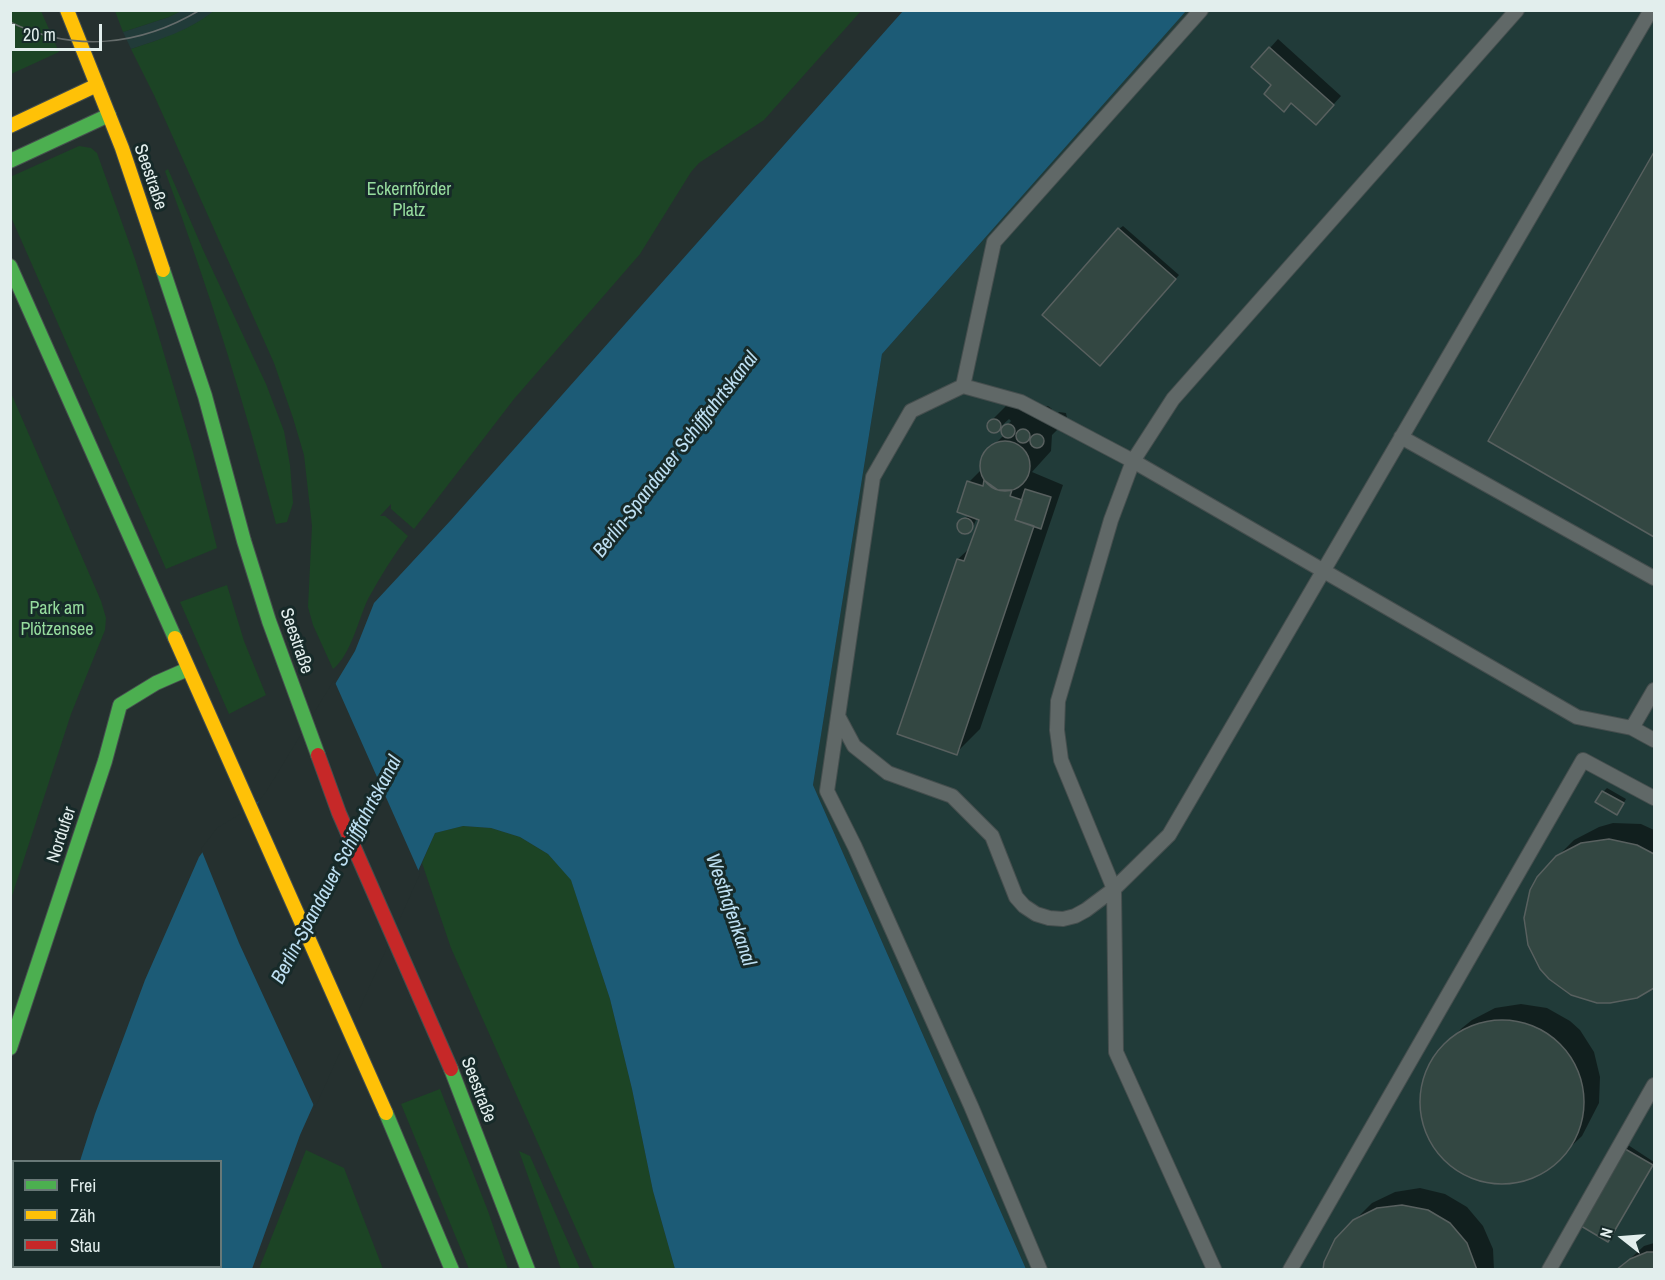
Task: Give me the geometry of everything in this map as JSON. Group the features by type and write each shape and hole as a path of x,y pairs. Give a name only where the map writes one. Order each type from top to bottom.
{"main road":[{"name":"Seestraße","path":"67,10 109,115 205,396 244,541 291,683 339,813 446,1057 528,1269"},
{"path":"10,126 98,85"},
{"path":"10,161 109,115"},
{"path":"10,266 385,1111 452,1269"},
{"name":"Nordufer","path":"10,1048 105,761 120,705 156,683 188,669"}],"lane":[{"path":"963,386 994,242 1201,10"},
{"path":"1214,1269 1116,1052 1114,889 1060,760 1057,730 1058,701 1110,520 1133,461 1173,399 1517,10"},
{"path":"838,716 854,746 888,773 952,796 992,837 1016,897 1036,914 1063,919 1075,916 1114,889 1169,835 1651,10"},
{"path":"1040,1269 874,890 827,790 873,477 911,411 963,386 1021,402 1133,461 1577,717 1632,728 1654,741"},
{"path":"1401,437 1654,578"},
{"path":"1632,728 1654,690"},
{"path":"1290,1269 1583,760 1654,798"},
{"path":"1549,1269 1654,1085"}],"shaded area":[{"path":"181,11 215,11 177,34 131,49 123,32"},
{"path":"1186,11 1654,11 1654,1269 1026,1269 813,785 882,354"}],"green space":[{"path":"11,10 41,11 59,52 11,74"},
{"path":"115,10 181,11 123,32"},
{"name":"Eckernförder Platz","path":"215,10 861,11 764,120 699,163 691,172 640,254 514,399 414,529 391,509 391,504 380,516 385,516 408,536 368,599 345,655 333,669 313,625 308,607 312,526 304,455 293,418 274,363 154,95 131,49 185,29"},
{"path":"79,146 91,148 97,153 135,259 193,452 217,548 166,569 11,217 10,177"},
{"path":"168,169 266,384 284,431 293,503 287,522 276,524 225,346 165,171"},
{"name":"Park am Plötzensee","path":"11,393 101,601 106,618 105,630 71,714 11,899"},
{"path":"227,585 244,641 266,695 229,714 180,602"},
{"path":"463,826 491,828 520,837 548,854 571,879 610,999 653,1191 675,1269 594,1269 451,948 422,863 435,833"},
{"path":"440,1089 508,1269 469,1269 401,1104"},
{"path":"306,1150 344,1168 383,1269 259,1269"},
{"path":"519,1151 530,1156 580,1269 561,1269"}],"water":[{"path":"903,11 1186,11 882,354 813,785 1026,1269 675,1269 653,1191 610,999 571,880 548,854 520,837 491,828 463,826 435,833 300,1135 252,1269 46,1270 46,1268 222,1268 222,1160 80,1160 145,980 199,857 219,830 269,794 355,651 374,603 451,520"}],"pier":[{"path":"334,680 420,874 315,1108 239,943 201,849 217,828 257,804"}],"building":[{"path":"1269,47 1334,105 1316,125 1291,103 1284,112 1264,94 1271,85 1251,67"},
{"path":"1654,152 1654,537 1488,441"},
{"path":"1118,228 1176,279 1100,366 1042,315"},
{"path":"991,419 997,419 1001,426 997,433 991,433 987,429 987,423"},
{"path":"1005,424 1011,424 1015,431 1011,438 1005,438 1001,434 1001,428"},
{"path":"1020,429 1026,429 1030,436 1026,443 1020,443 1016,439 1016,433"},
{"path":"1034,434 1040,434 1044,441 1040,448 1034,448 1030,444 1030,438"},
{"path":"1005,441 1023,448 1030,466 1023,484 1005,491 987,484 980,466 987,448"},
{"path":"984,480 998,490 1012,490 1010,496 1022,500 1015,520 1034,526 957,755 897,734 957,559 964,561 979,520 957,512 967,481 983,486"},
{"path":"1025,489 1051,497 1041,529 1015,520"},
{"path":"965,518 971,520 973,526 971,532 965,534 959,532 957,526 959,520"},
{"path":"1602,791 1624,803 1617,815 1595,802"},
{"path":"1609,839 1637,845 1654,854 1654,988 1637,998 1597,1003 1571,995 1549,979 1540,969 1528,945 1524,918 1530,890 1537,877 1556,856 1581,843"},
{"path":"1502,1020 1533,1026 1560,1044 1578,1071 1584,1102 1578,1133 1560,1160 1533,1178 1502,1184 1471,1178 1444,1160 1426,1133 1420,1102 1426,1071 1444,1044 1471,1026"},
{"path":"1620,1146 1653,1165 1608,1242 1576,1223"},
{"path":"1402,1205 1428,1210 1450,1223 1467,1243 1477,1270 1323,1270 1324,1262 1335,1239 1353,1220 1377,1208"},
{"path":"1647,1252 1654,1252 1654,1270 1616,1270 1630,1259"}],"tram line":[{"path":"10,22 34,32 58,38 106,41 130,38 154,31 200,10"}],"traffic: fast":[{"path":"10,161 109,115"},
{"path":"10,266 175,638"},
{"path":"163,270 205,396 244,541 269,621 318,755"},
{"path":"10,1048 105,761 120,705 156,683 188,669"},
{"path":"451,1069 528,1270"},
{"path":"386,1113 452,1270"}],"traffic: slow":[{"path":"67,10 122,148 163,270"},
{"path":"10,126 97,85"},
{"path":"175,638 386,1113"}],"traffic: jam":[{"path":"318,755 339,813 451,1069"}],"water label":[{"name":"Berlin-Spandauer Schifffahrtskanal","path":"676,455"},
{"name":"Berlin-Spandauer Schifffahrtskanal","path":"337,870"},
{"name":"Westhafenkanal","path":"730,910"}]}
